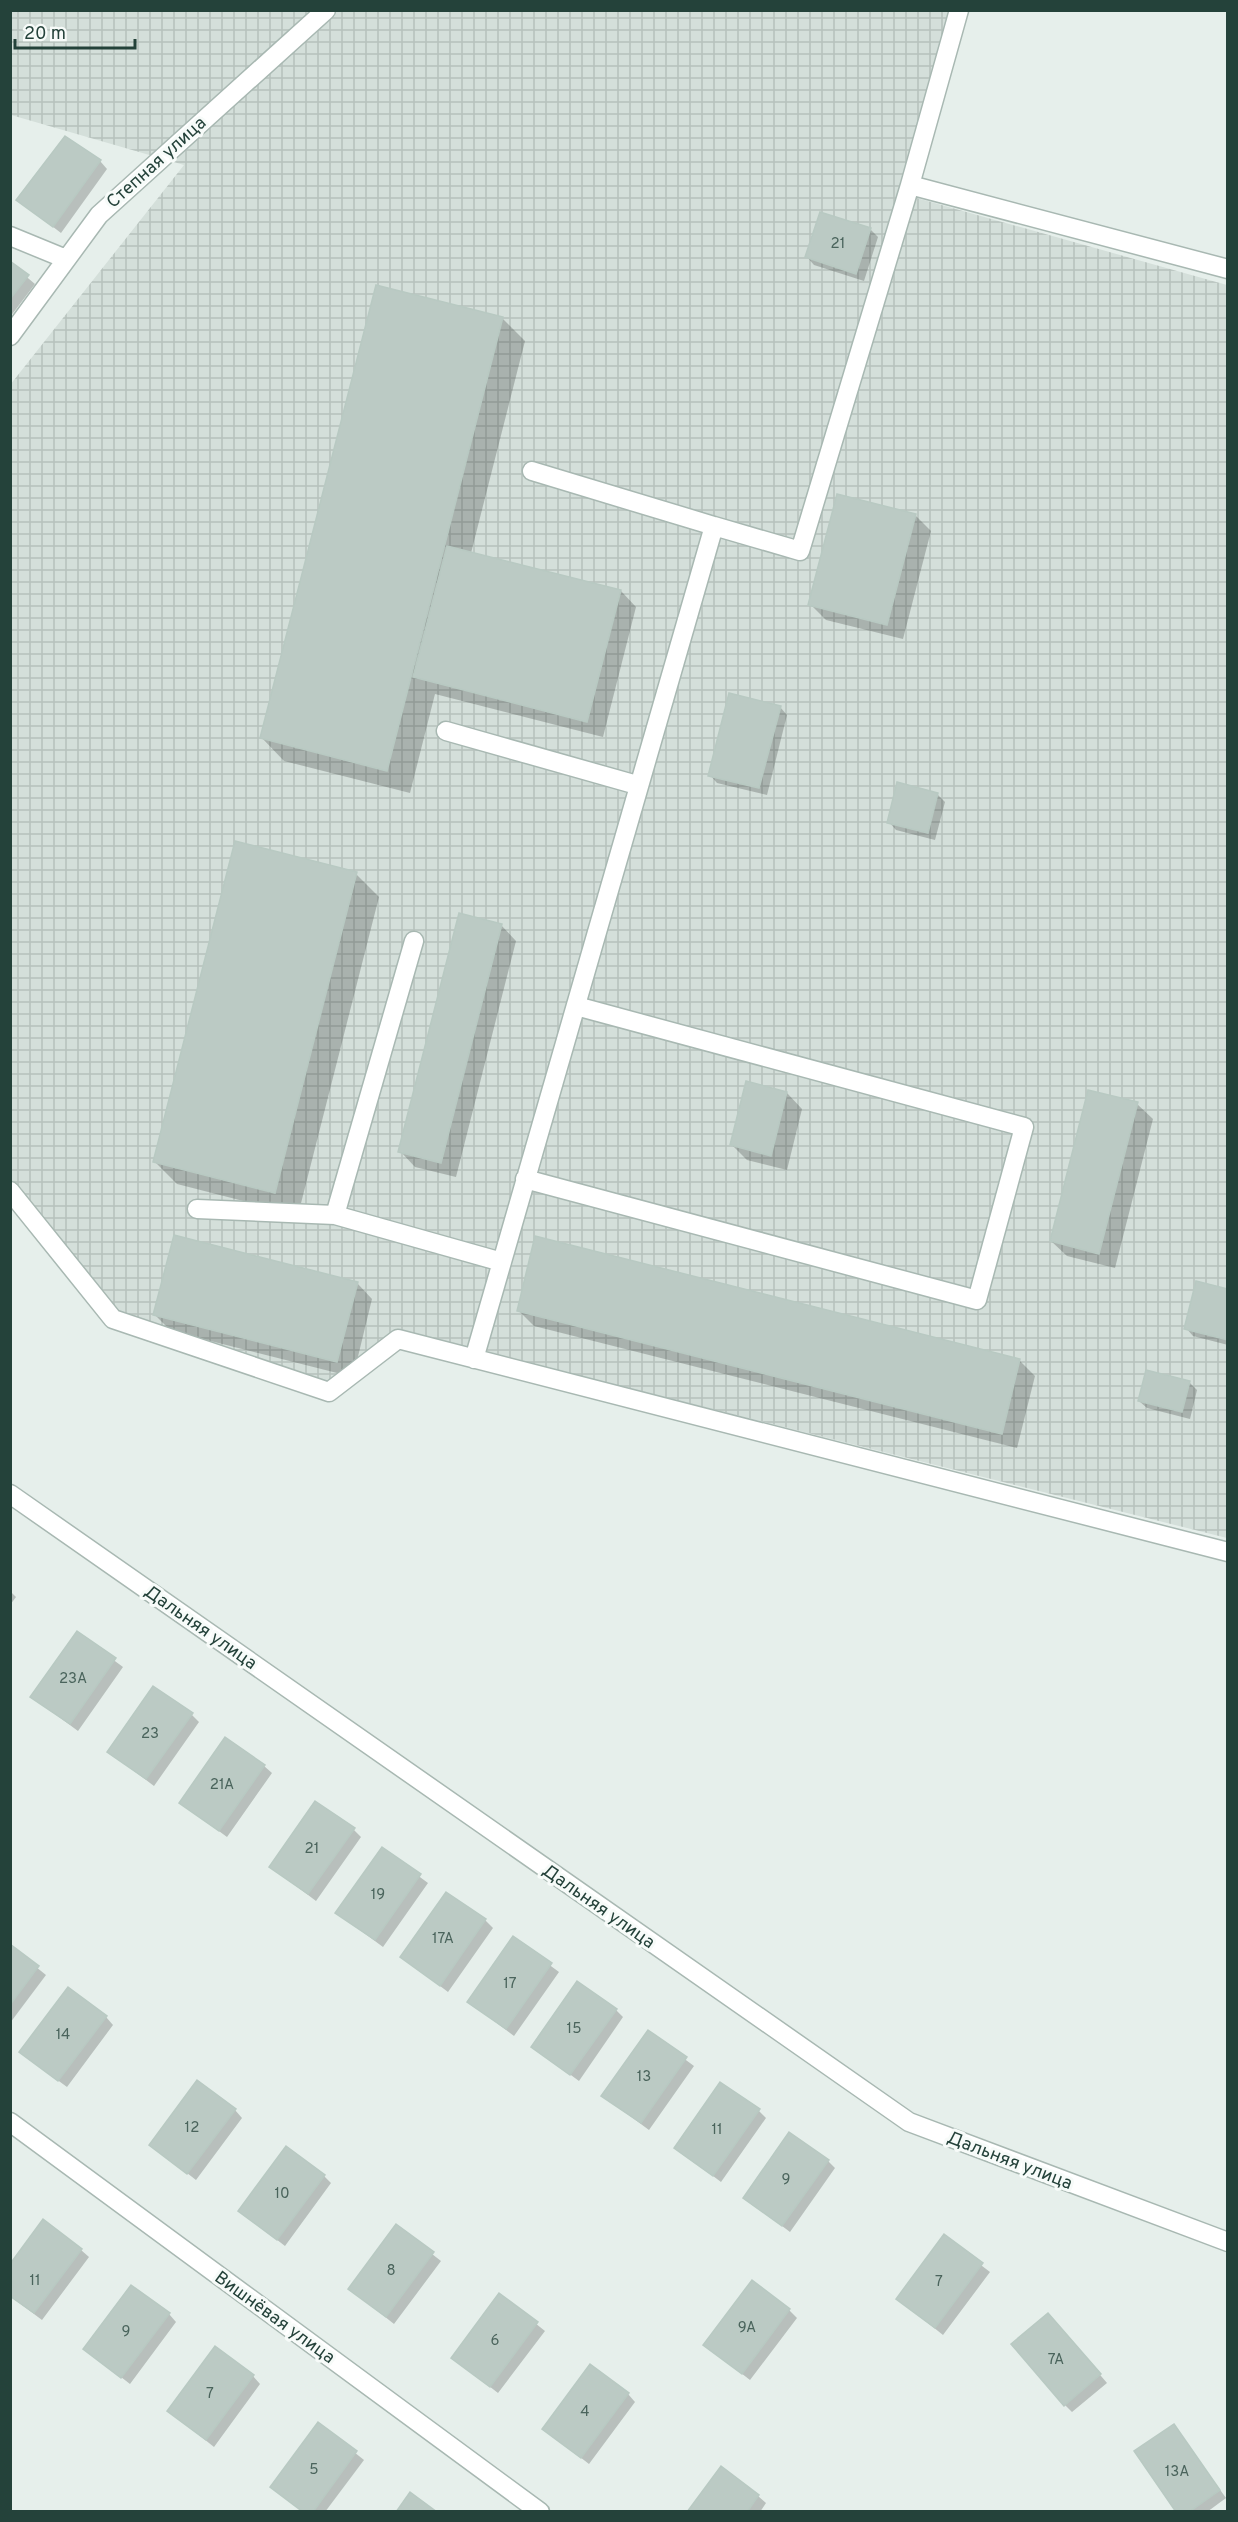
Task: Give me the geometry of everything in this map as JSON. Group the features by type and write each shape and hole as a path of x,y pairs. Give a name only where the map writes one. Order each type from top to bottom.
{"street":[{"name":"Степная улица","path":"10,336 99,215 326,10"},
{"path":"532,471 800,551 910,185 959,10"},
{"path":"910,185 1227,269"},
{"path":"10,236 66,259"},
{"path":"474,1359 637,785 714,526"},
{"path":"446,731 637,785"},
{"path":"335,1215 414,941"},
{"path":"525,1179 977,1300 1024,1127 576,1006"},
{"path":"10,1191 113,1319 329,1392 398,1339 1227,1551"},
{"path":"197,1209 335,1215 502,1262"},
{"name":"Дальняя улица","path":"10,1494 909,2122 1227,2242"},
{"name":"Вишнёвая улица","path":"10,2122 540,2511"}],"shaded area":[{"path":"11,11 950,11 899,193 1227,285 1227,1538 396,1330 328,1383 116,1314 11,1181 10,385 184,165 11,115"}],"building":[{"path":"65,136 101,160 53,227 16,200"},
{"path":"820,212 871,228 856,274 805,257"},
{"path":"10,261 29,275 10,299"},
{"path":"376,285 503,317 387,771 260,738"},
{"path":"837,494 916,514 887,625 808,605"},
{"path":"447,546 621,590 587,722 413,677"},
{"path":"729,693 781,706 759,788 708,776"},
{"path":"897,782 938,793 928,833 887,823"},
{"path":"235,841 357,872 275,1193 153,1162"},
{"path":"459,913 502,924 441,1163 398,1152"},
{"path":"746,1081 787,1092 771,1156 730,1145"},
{"path":"1088,1090 1138,1102 1099,1254 1050,1241"},
{"path":"174,1235 358,1282 337,1362 153,1315"},
{"path":"535,1236 1020,1359 1002,1434 517,1311"},
{"path":"1196,1281 1228,1289 1228,1340 1184,1329"},
{"path":"1146,1370 1190,1381 1182,1412 1138,1401"},
{"path":"77,1631 116,1658 70,1724 30,1697"},
{"path":"153,1686 193,1713 146,1779 107,1752"},
{"path":"225,1737 265,1765 219,1831 179,1803"},
{"path":"315,1801 355,1828 308,1894 269,1867"},
{"path":"382,1847 421,1874 375,1940 335,1913"},
{"path":"446,1892 486,1919 440,1986 400,1957"},
{"path":"513,1936 552,1963 506,2029 467,2002"},
{"path":"10,1944 39,1966 10,2005"},
{"path":"577,1981 617,2009 570,2075 531,2047"},
{"path":"68,1987 107,2016 58,2081 19,2052"},
{"path":"648,2030 687,2057 641,2123 601,2096"},
{"path":"197,2080 236,2109 187,2174 149,2145"},
{"path":"720,2082 760,2109 713,2176 674,2148"},
{"path":"789,2132 829,2160 782,2226 743,2198"},
{"path":"286,2146 325,2175 277,2240 238,2211"},
{"path":"43,2219 82,2249 34,2313 10,2296 10,2264"},
{"path":"396,2224 434,2252 386,2317 348,2289"},
{"path":"944,2234 983,2263 935,2328 896,2299"},
{"path":"752,2280 790,2309 742,2374 703,2345"},
{"path":"131,2285 170,2313 121,2378 83,2349"},
{"path":"499,2293 538,2322 490,2387 451,2358"},
{"path":"1048,2313 1101,2374 1064,2406 1011,2344"},
{"path":"215,2346 254,2375 206,2440 167,2411"},
{"path":"590,2364 629,2393 581,2458 542,2429"},
{"path":"318,2422 357,2451 313,2512 303,2512 270,2487"},
{"path":"1174,2424 1220,2490 1189,2512 1176,2512 1134,2451"},
{"path":"721,2466 759,2495 747,2512 687,2512"},
{"path":"410,2492 437,2512 396,2512"}]}
